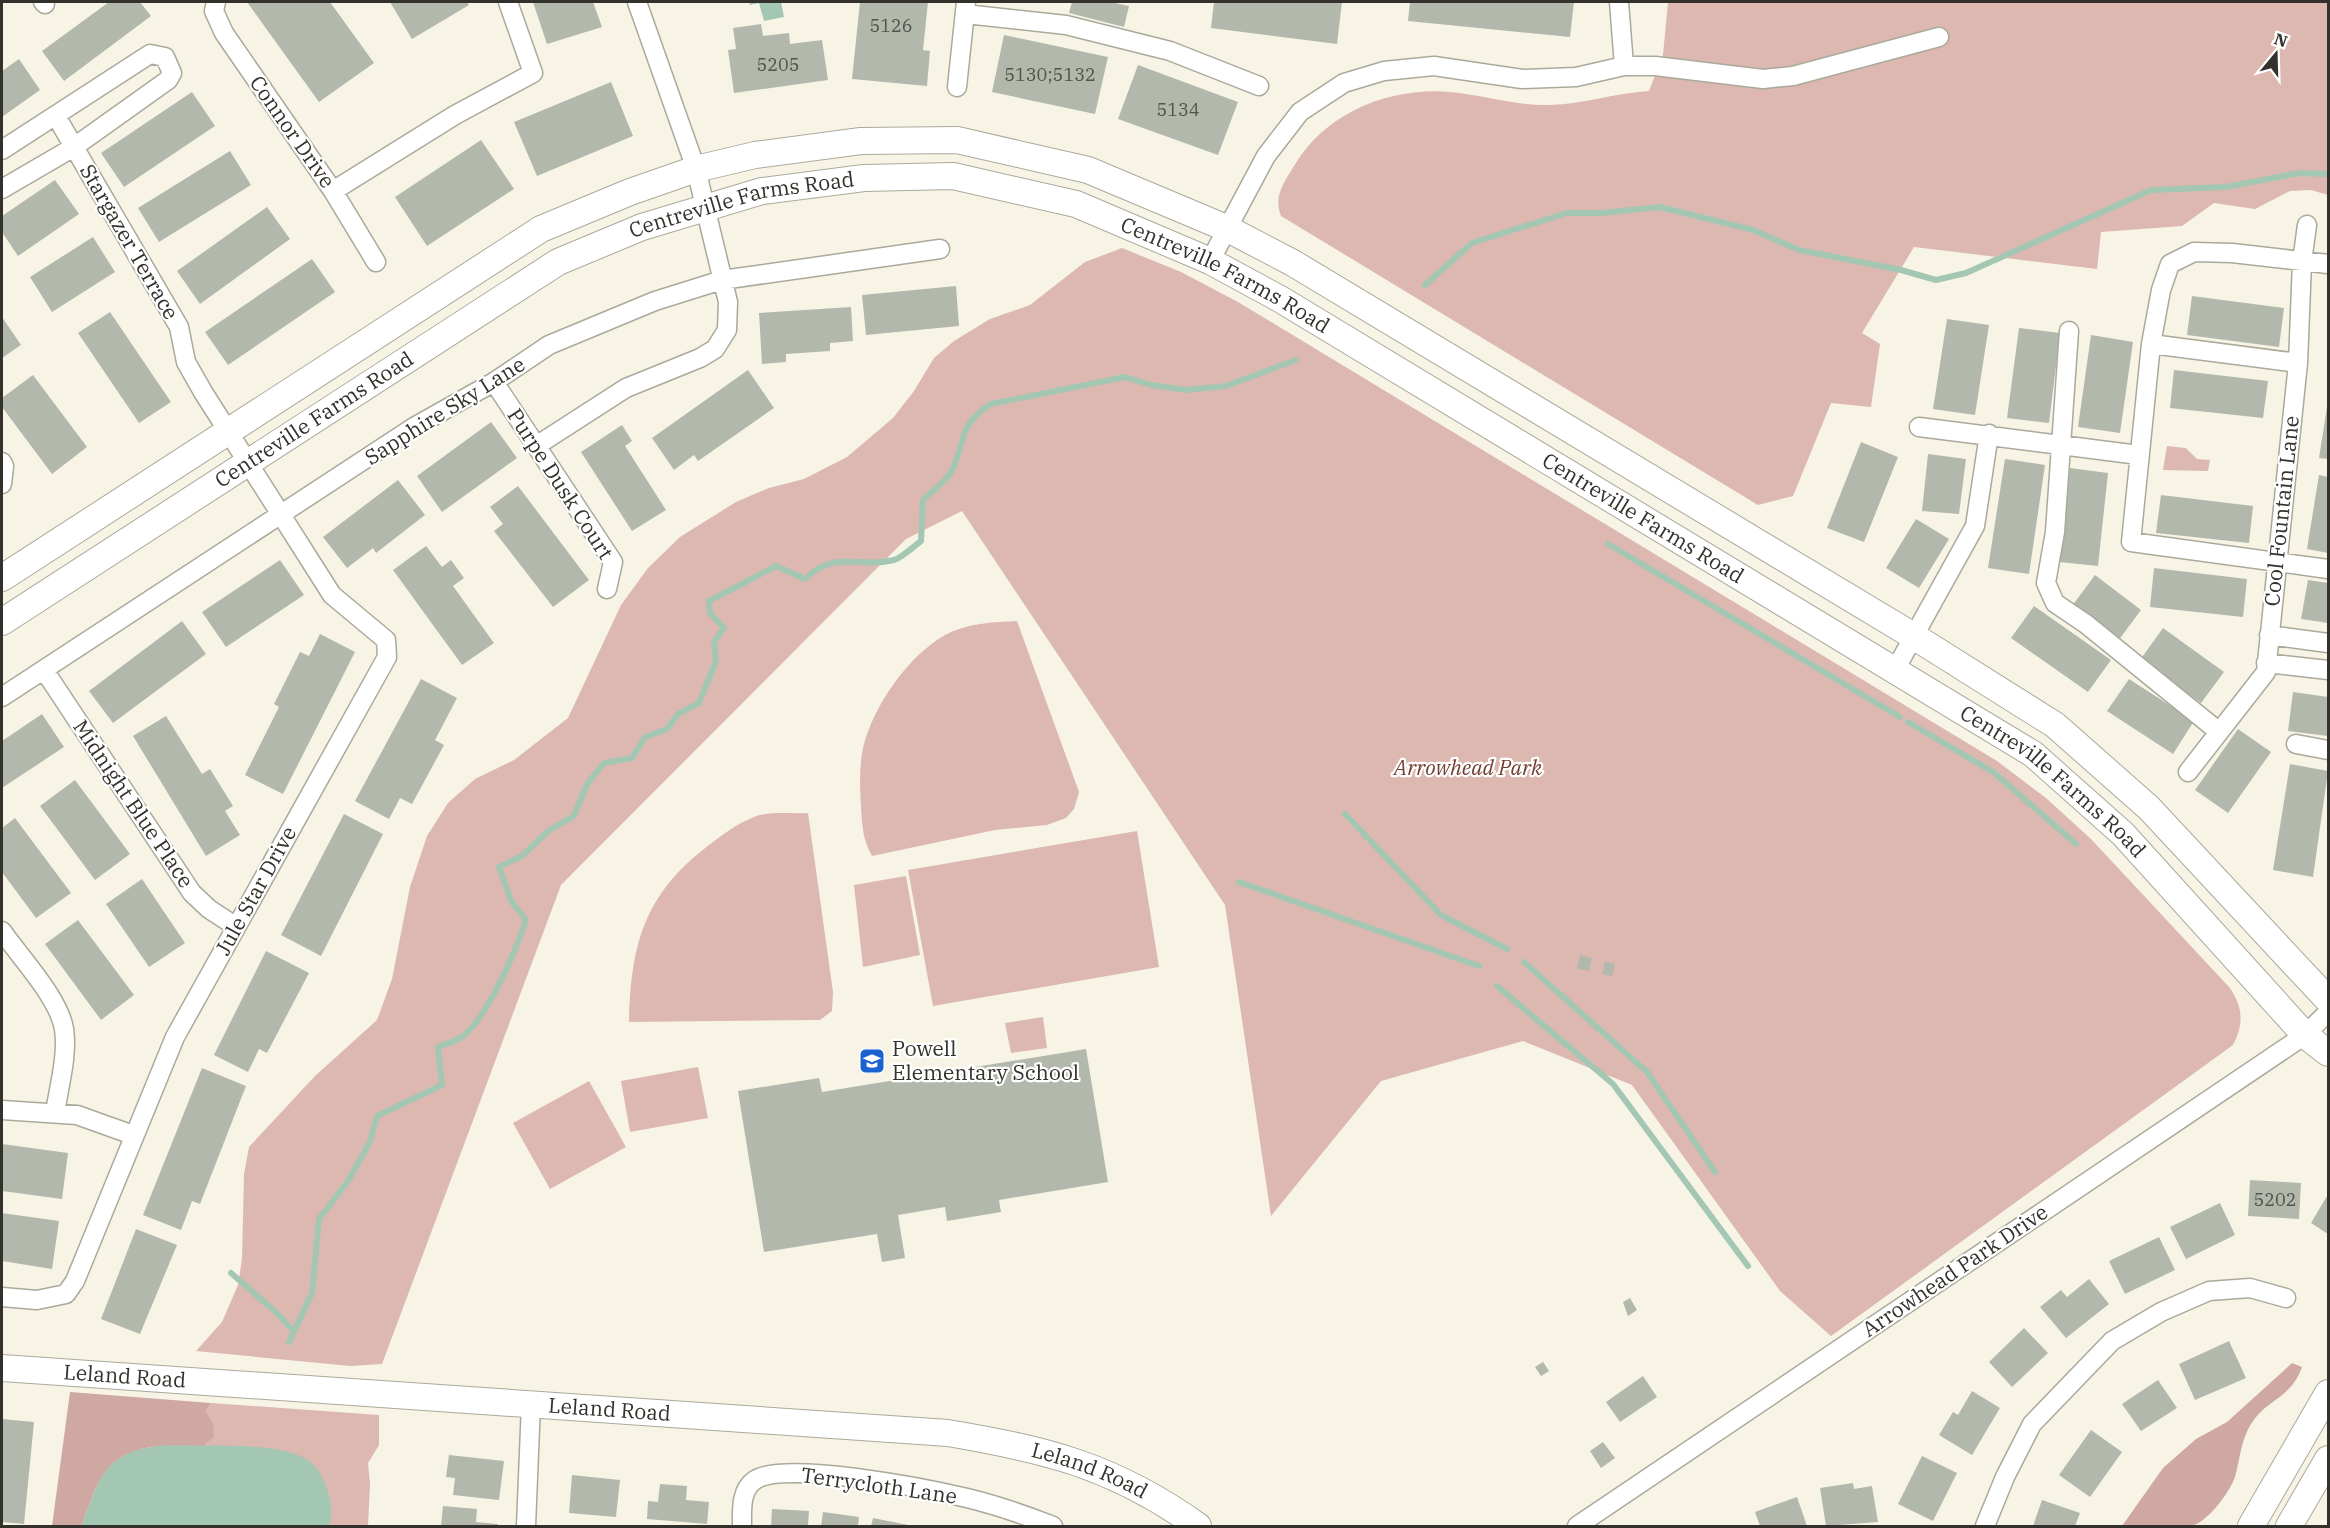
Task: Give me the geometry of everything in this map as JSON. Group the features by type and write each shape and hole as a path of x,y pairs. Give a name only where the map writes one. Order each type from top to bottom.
{"street":[{"name":"Connor Drive","path":"216,2 214,11 224,33 333,191 376,262"},
{"path":"333,191 455,115 533,73 508,2"},
{"path":"536,446 627,388 700,358 715,349 727,330 729,316 696,170 637,2"},
{"path":"1619,2 1624,66"},
{"path":"957,87 966,8 1066,25 1170,51 1259,86"},
{"path":"1210,261 1266,156 1300,112 1344,83 1384,71 1434,66 1522,79 1576,77 1624,66 1655,66 1763,80 1793,76 1939,37"},
{"name":"Stargazer Terrace","path":"2,150 150,54 165,57 170,64 172,73 168,80 74,147 2,189"},
{"name":"Stargazer Terrace","path":"56,116 179,327 186,362 249,462"},
{"name":"Centreville Farms Road","path":"2,578 541,229 630,192 696,170 755,155 861,141 957,140 1088,170 1226,228 1293,263 1915,637 2055,725 2149,808 2328,1000"},
{"name":"Centreville Farms Road","path":"2,622 447,331 558,262 642,227 762,191 864,177 953,176 1076,204 1210,261 1280,299 2033,754 2115,827 2305,1035 2328,1053"},
{"name":"Cool Fountain Lane","path":"2188,772 2266,672 2298,363 2302,262 2307,225"},
{"name":"Sapphire Sky Lane","path":"2,697 414,428 494,382 549,345 656,301 722,280 940,249"},
{"path":"2328,264 2232,253 2194,252 2170,264 2161,290 2151,345 2131,542 2328,569"},
{"path":"2069,332 2055,532 2046,583 2055,603 2086,624 2218,731"},
{"path":"2151,345 2298,363"},
{"name":"Purpe Dusk Court","path":"494,382 613,562 608,589"},
{"path":"1919,427 1989,434 2139,455"},
{"path":"1895,670 1975,526 1989,434"},
{"path":"2,462 4,466 2,484"},
{"name":"Jule Star Drive","path":"2,1297 37,1300 66,1294 75,1281 175,1037 387,657 386,640 332,595 249,462"},
{"path":"2269,635 2328,643"},
{"path":"2266,663 2328,670"},
{"name":"Midnight Blue Place","path":"44,670 192,893 209,909 235,926"},
{"path":"2296,744 2328,750"},
{"path":"2,931 55,1006 64,1027 65,1044 55,1113"},
{"name":"Arrowhead Park Drive","path":"1577,1527 2305,1035 2328,1012"},
{"path":"2,1110 77,1115 133,1135"},
{"path":"1985,1527 2005,1477 2032,1424 2112,1341 2161,1312 2209,1291 2250,1288 2286,1298"},
{"name":"Leland Road","path":"2,1368 948,1433 1027,1447 1097,1468 1158,1498 1197,1527"},
{"path":"2251,1527 2328,1393"},
{"path":"526,1527 531,1404"},
{"path":"2289,1527 2328,1459"},
{"name":"Terrycloth Lane","path":"742,1527 745,1491 754,1480 771,1473 806,1474 909,1486 968,1498 1053,1527"}],"green space":[{"path":"1668,2 2328,2 2328,195 2311,190 2290,191 2255,209 2214,203 2182,226 2101,232 2097,269 1914,247 1862,333 1880,344 1871,407 1831,403 1793,496 1758,505 1281,216 1279,209 1278,202 1283,184 1307,147 1323,131 1342,118 1383,99 1405,94 1450,92 1525,104 1550,105 1649,91 1663,55"},
{"name":"Arrowhead Park","path":"1122,248 1181,272 1238,302 1997,761 2046,798 2091,839 2230,988 2240,1009 2239,1030 2233,1045 1831,1336 1780,1291 1632,1085 1523,1041 1381,1081 1271,1216 1225,905 962,511 906,539 561,885 382,1364 350,1366 196,1351 222,1322 238,1285 242,1259 244,1174 249,1147 315,1076 377,1020 392,979 410,887 427,836 448,803 475,779 514,760 568,718 621,605 648,568 680,537 736,502 769,488 804,479 847,457 893,418 914,391 934,358 954,341 990,319 1030,305 1085,262"},
{"path":"2167,446 2186,448 2197,459 2210,460 2208,471 2163,470"},
{"path":"1017,621 1079,792 1074,809 1066,818 1047,825 995,830 872,856 865,839 863,826 860,792 861,763 868,732 884,699 905,669 931,644 945,635 971,626"},
{"path":"808,813 833,992 832,1011 820,1020 629,1022 633,970 644,925 654,905 683,867 722,835 754,817 766,814"},
{"path":"1137,831 1159,967 933,1006 908,870"},
{"path":"906,876 920,955 863,967 854,885"},
{"path":"1043,1017 1047,1048 1011,1053 1005,1023"},
{"path":"698,1067 708,1118 630,1132 621,1081"},
{"path":"589,1081 626,1147 550,1189 513,1123"},
{"path":"211,1403 379,1415 379,1445 368,1463 370,1484 368,1526 83,1526 98,1483 113,1463 213,1423 206,1411"}],"shaded area":[{"path":"749,2 781,2 784,17 764,21 759,3 750,5"},
{"path":"2292,1363 2302,1367 2297,1378 2285,1393 2264,1409 2251,1424 2243,1443 2235,1477 2211,1513 2191,1526 2122,1526 2163,1468 2196,1439 2227,1422"},
{"path":"70,1392 211,1403 206,1411 213,1423 214,1437 203,1446 152,1447 124,1456 112,1465 102,1478 87,1510 83,1526 52,1526"},
{"path":"171,1445 261,1447 295,1454 308,1460 319,1472 328,1491 332,1511 329,1526 83,1526 99,1481 114,1462 144,1448"}],"building":[{"path":"109,2 140,2 151,16 64,81 42,51"},
{"path":"247,2 330,2 374,63 319,102"},
{"path":"390,2 467,2 469,5 412,39"},
{"path":"533,2 593,2 602,27 547,44"},
{"path":"860,2 928,2 923,50 930,51 927,86 852,79"},
{"path":"1072,2 1110,2 1129,6 1124,27 1069,13"},
{"path":"1214,2 1342,2 1337,44 1211,28"},
{"path":"1410,2 1574,2 1570,37 1408,21"},
{"path":"761,24 763,36 789,33 790,44 822,40 828,80 734,93 728,50 736,49 733,28"},
{"path":"1004,35 1108,57 1095,114 992,92"},
{"path":"19,59 40,90 2,117 2,71"},
{"path":"1138,65 1238,102 1218,155 1118,119"},
{"path":"611,82 633,136 537,176 514,122"},
{"path":"192,92 215,126 124,187 101,153"},
{"path":"481,140 514,189 427,246 395,197"},
{"path":"230,151 251,185 159,242 138,208"},
{"path":"55,180 79,214 18,256 2,232 2,216"},
{"path":"267,207 290,239 200,304 177,271"},
{"path":"93,237 115,272 52,312 30,277"},
{"path":"312,259 335,292 228,365 205,332"},
{"path":"956,286 959,326 866,335 862,295"},
{"path":"2192,296 2284,308 2279,347 2187,335"},
{"path":"851,307 853,341 830,343 830,351 786,354 786,362 762,364 759,313"},
{"path":"110,312 171,402 139,423 78,333"},
{"path":"2,317 21,345 2,358"},
{"path":"1947,319 1989,325 1975,415 1933,409"},
{"path":"2019,328 2060,333 2049,423 2007,418"},
{"path":"2091,335 2133,342 2120,433 2078,427"},
{"path":"748,370 774,408 698,461 694,455 674,470 652,438"},
{"path":"2174,370 2268,381 2263,418 2170,408"},
{"path":"33,375 87,447 52,474 2,407 2,398"},
{"path":"2328,407 2328,459 2319,458"},
{"path":"491,422 517,458 442,512 417,476"},
{"path":"622,425 632,441 625,446 666,510 632,531 581,452"},
{"path":"1861,442 1898,457 1864,542 1827,528"},
{"path":"1928,454 1966,459 1959,514 1922,511"},
{"path":"2005,459 2045,465 2029,574 1988,568"},
{"path":"2070,468 2108,473 2098,566 2059,562"},
{"path":"2319,475 2328,477 2328,553 2307,549"},
{"path":"398,480 425,515 376,553 373,548 347,568 323,537"},
{"path":"518,486 589,580 553,607 494,531 503,524 490,507"},
{"path":"2161,495 2253,506 2249,543 2156,533"},
{"path":"1916,519 1949,539 1919,588 1886,568"},
{"path":"426,546 442,567 451,560 464,578 453,586 494,643 462,665 393,570"},
{"path":"280,560 304,595 226,647 202,612"},
{"path":"2154,568 2247,579 2243,617 2150,607"},
{"path":"2095,575 2141,610 2118,641 2072,606"},
{"path":"2308,580 2328,583 2328,623 2301,619"},
{"path":"2034,606 2111,660 2088,692 2011,638"},
{"path":"182,621 206,654 113,723 89,691"},
{"path":"2163,628 2224,672 2201,703 2140,660"},
{"path":"320,634 355,652 283,794 245,775 279,707 274,704 300,652 309,656"},
{"path":"421,679 457,698 435,740 444,745 412,804 400,798 389,819 355,801"},
{"path":"2129,679 2194,721 2173,754 2107,711"},
{"path":"2293,692 2328,697 2328,736 2288,731"},
{"path":"42,714 64,747 2,788 2,741"},
{"path":"166,716 202,774 210,769 233,806 225,811 240,835 206,856 133,736"},
{"path":"2238,729 2271,752 2228,813 2195,790"},
{"path":"2290,764 2328,771 2313,877 2273,870"},
{"path":"75,780 130,854 95,880 40,806"},
{"path":"344,814 383,834 321,956 281,935"},
{"path":"15,818 71,893 36,918 2,872 2,828"},
{"path":"142,879 185,943 149,967 106,904"},
{"path":"78,920 134,995 101,1020 45,944"},
{"path":"266,951 309,973 267,1053 259,1049 248,1072 214,1055"},
{"path":"1580,955 1592,958 1589,971 1577,969"},
{"path":"1605,961 1615,964 1612,976 1602,974"},
{"path":"1086,1049 1108,1182 999,1200 1001,1212 947,1221 945,1207 898,1215 905,1258 882,1262 877,1234 764,1252 738,1091 819,1078 822,1092"},
{"path":"202,1068 246,1086 200,1204 192,1201 181,1230 143,1215"},
{"path":"2,1144 68,1153 62,1199 2,1191"},
{"path":"2250,1180 2301,1183 2299,1219 2248,1216"},
{"path":"2328,1197 2328,1234 2311,1223"},
{"path":"2220,1203 2235,1235 2186,1259 2170,1227"},
{"path":"2,1213 59,1221 52,1269 2,1261"},
{"path":"136,1229 177,1245 140,1334 101,1319"},
{"path":"2159,1237 2175,1270 2125,1294 2109,1261"},
{"path":"2089,1279 2109,1304 2066,1338 2040,1307 2061,1290 2067,1297"},
{"path":"1630,1298 1637,1310 1628,1316 1623,1302"},
{"path":"2024,1328 2048,1353 2012,1387 1989,1362"},
{"path":"2229,1341 2246,1378 2195,1400 2179,1364"},
{"path":"1543,1362 1549,1371 1541,1376 1535,1367"},
{"path":"1643,1376 1657,1397 1620,1422 1606,1402"},
{"path":"2158,1380 2177,1408 2141,1431 2122,1404"},
{"path":"1972,1391 2000,1408 1972,1455 1939,1435 1953,1412 1958,1415"},
{"path":"2,1419 34,1422 24,1524 2,1522"},
{"path":"2091,1430 2122,1452 2090,1497 2059,1475"},
{"path":"1603,1442 1615,1458 1601,1468 1590,1451"},
{"path":"449,1455 504,1461 499,1500 453,1495 455,1478 446,1477"},
{"path":"1922,1456 1957,1473 1933,1521 1898,1504"},
{"path":"572,1475 620,1480 616,1517 569,1513"},
{"path":"1853,1483 1854,1489 1872,1486 1878,1522 1826,1526 1820,1488"},
{"path":"660,1484 687,1486 686,1500 709,1502 707,1524 647,1519 648,1501 658,1502"},
{"path":"1797,1497 1807,1526 1760,1526 1755,1512"},
{"path":"2042,1500 2080,1513 2075,1526 2033,1526"},
{"path":"443,1506 477,1509 476,1522 498,1524 498,1526 441,1526"},
{"path":"772,1509 809,1511 808,1526 771,1526"},
{"path":"823,1512 859,1517 858,1526 821,1526"},
{"path":"873,1518 908,1525 908,1526 871,1526"}],"waterway":[{"path":"1425,285 1472,243 1567,213 1602,213 1660,207 1753,230 1799,250 1901,270 1936,280 1966,273 2151,190 2226,187 2299,173 2328,174"},
{"path":"289,1342 312,1293 319,1219 348,1181 370,1142 377,1116 442,1085 438,1047 458,1039 470,1030 490,1002 508,966 526,920 511,901 499,867 522,856 548,831 574,816 587,784 604,763 632,758 645,737 667,729 678,714 699,703 716,661 714,642 724,628 710,613 709,601 776,566 805,579 816,570 837,562 881,562 894,560 904,554 921,541 923,500 950,474 968,426 980,412 991,404 1125,377 1151,385 1186,390 1226,386 1296,360"},
{"path":"1608,544 1900,717"},
{"path":"1908,722 1993,772 2076,844"},
{"path":"1345,814 1441,915 1507,949"},
{"path":"1239,882 1479,966"},
{"path":"1524,962 1647,1072 1715,1172"},
{"path":"1497,986 1613,1084 1748,1266"},
{"path":"231,1273 278,1314 294,1332"}],"place":[{"name":"Powell Elementary School","path":"872,1061"}]}
